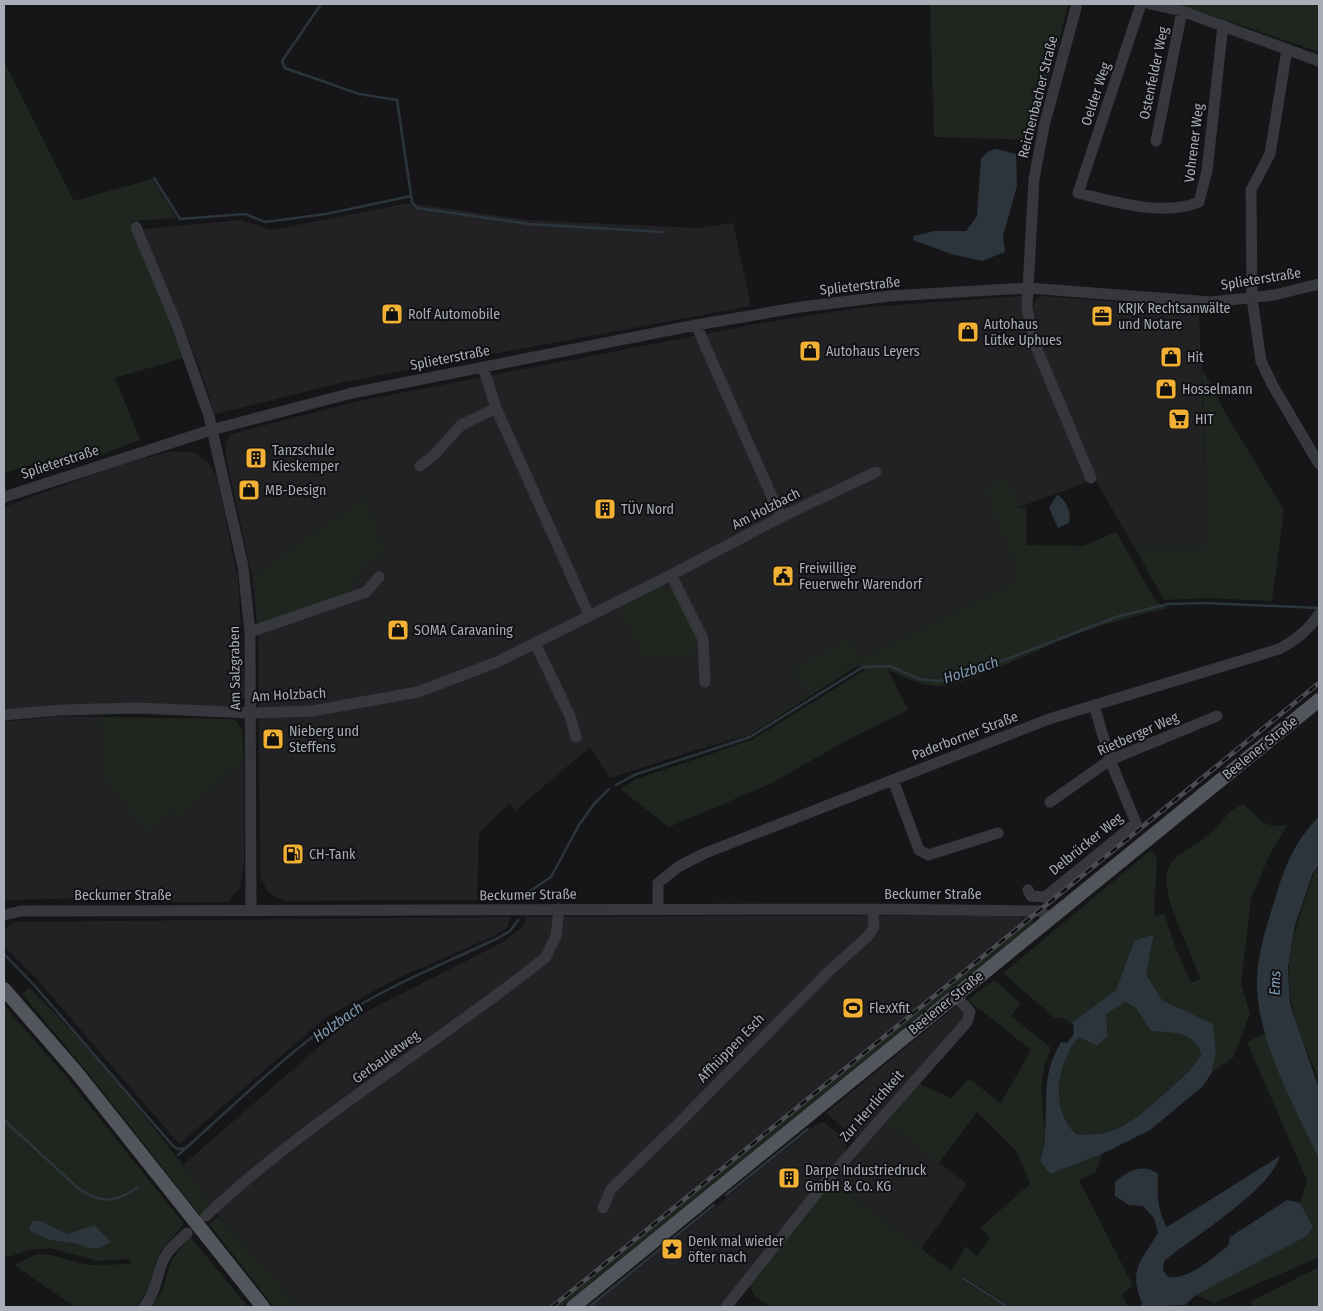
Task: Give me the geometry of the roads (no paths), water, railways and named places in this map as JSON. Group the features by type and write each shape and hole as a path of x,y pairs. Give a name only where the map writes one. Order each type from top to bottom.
{"main road":[{"name":"Beelener Straße","path":"573,1307 1319,700"},
{"path":"4,989 77,1073 263,1307"}],"street":[{"name":"Reichenbacher Straße","path":"1028,288 1036,170 1044,126 1077,4"},
{"name":"Oelder Weg","path":"1078,193 1141,4"},
{"path":"1150,4 1182,11 1319,61"},
{"name":"Ostenfelder Weg","path":"1156,141 1182,11"},
{"name":"Vohrener Weg","path":"1078,193 1128,204 1159,208 1187,207 1199,202 1207,171 1223,25"},
{"path":"1287,49 1270,154 1251,190 1252,298 1261,360 1273,386 1319,464"},
{"path":"136,227 182,342 209,416 211,430"},
{"name":"Splieterstraße","path":"4,497 211,430 352,393 696,325 800,307 890,296 1028,288 1188,301 1252,298 1296,291 1319,284"},
{"path":"1028,288 1027,307 1034,342 1091,478"},
{"path":"696,325 781,516"},
{"path":"483,367 496,408 589,615"},
{"path":"420,466 433,456 461,425 496,408"},
{"name":"Am Salzgraben","path":"211,430 243,566 250,632 251,910"},
{"name":"Am Holzbach","path":"4,715 59,710 138,708 251,713 312,711 418,692 464,676 535,643 671,575 781,516 876,472"},
{"path":"671,575 703,639 705,682"},
{"path":"250,632 366,592 380,577"},
{"name":"Paderborner Straße","path":"658,909 658,883 678,867 703,854 1049,719 1279,649 1295,640 1313,625 1319,614"},
{"path":"535,643 570,716 576,737"},
{"name":"Delbrücker Weg","path":"1028,890 1031,896 1045,897 1136,823 1110,760 1094,705"},
{"name":"Rietberger Weg","path":"1050,802 1110,760 1217,716"},
{"path":"893,780 919,850 928,855 998,833"},
{"name":"Beckumer Straße","path":"4,914 21,911 873,908 1040,910 1050,918"},
{"name":"Affhüppen Esch","path":"602,1208 611,1189 678,1125 826,974 868,936 874,927 873,908"},
{"name":"Gerbauletweg","path":"206,1216 230,1193 309,1131 546,957 556,936 559,909"},
{"name":"Zur Herrlichkeit","path":"726,1307 834,1172 967,1022 970,1012 955,995"},
{"path":"144,1307 155,1290 162,1262 167,1253 187,1233"}],"water":[{"path":"997,149 1016,154 1017,186 1003,236 1005,252 982,261 951,254 913,240 914,236 934,231 966,231 977,216 981,158 989,151"},
{"path":"1057,495 1066,503 1070,516 1069,523 1058,528 1049,508"},
{"name":"Ems","path":"1319,817 1319,865 1313,873 1295,925 1288,968 1290,1004 1319,1089 1319,1159 1280,1076 1272,1054 1260,1011 1257,977 1262,943 1282,876 1291,855 1303,835"},
{"path":"1154,934 1146,974 1162,1000 1213,1024 1216,1052 1212,1072 1203,1086 1150,1130 1102,1154 1050,1174 1040,1161 1044,1141 1050,1066 1061,1042 1067,1043 1074,1034 1073,1022 1116,990 1134,941","holes":["1125,1002 1136,1008 1151,1031 1182,1034 1194,1041 1201,1055 1179,1081 1134,1119 1114,1130 1103,1133 1076,1134 1067,1124 1059,1099 1061,1072 1065,1059 1079,1037 1097,1046 1108,1036 1106,1014"]},
{"path":"1280,1156 1273,1170 1262,1184 1229,1213 1164,1261 1163,1270 1168,1277 1176,1277 1192,1272 1228,1246 1230,1237 1287,1200 1300,1203 1313,1227 1307,1236 1196,1295 1185,1305 1140,1307 1142,1303 1138,1292 1136,1274 1138,1266 1158,1233 1154,1218 1143,1206 1129,1205 1115,1196 1115,1182 1125,1174 1136,1169 1146,1169 1158,1174 1158,1202 1167,1227"},
{"path":"32,1221 41,1221 67,1234 94,1225 111,1242 99,1248 87,1248 78,1244 49,1240 29,1230"}],"waterway":[{"path":"321,4 282,61 285,68 359,94 397,100 412,202 417,208 529,224 663,232"},
{"path":"154,178 180,219 245,214 265,222 326,214 411,196"},
{"name":"Holzbach","path":"616,785 634,775 750,737 863,667 890,666 919,679 937,681 958,678 1116,617 1168,604 1204,603 1319,608"},
{"name":"Holzbach","path":"523,899 530,891 551,877 579,825 594,804 609,789"},
{"name":"Holzbach","path":"178,1155 272,1070 331,1023 391,988 498,938 510,931 518,920"},
{"path":"4,954 34,985 173,1146 178,1149 185,1148"},
{"name":"Holzbach","path":"4,1120 79,1189 87,1194 109,1200 123,1196 138,1187"},
{"path":"726,1195 808,1129"},
{"path":"589,1307 714,1205"},
{"path":"964,1279 1008,1307"}],"railway":[{"path":"552,1307 1319,683"}],"place":[{"name":"Rolf Automobile","path":"392,314"},
{"name":"KRJK Rechtsanwälte und Notare","path":"1102,316"},
{"name":"Autohaus Lütke Uphues","path":"968,332"},
{"name":"Autohaus Leyers","path":"810,351"},
{"name":"Hit","path":"1171,357"},
{"name":"Hosselmann","path":"1166,389"},
{"name":"HIT","path":"1179,419"},
{"name":"Tanzschule Kieskemper","path":"256,458"},
{"name":"MB-Design","path":"249,490"},
{"name":"TÜV Nord","path":"605,509"},
{"name":"Freiwillige Feuerwehr Warendorf","path":"783,576"},
{"name":"SOMA Caravaning","path":"398,630"},
{"name":"Nieberg und Steffens","path":"273,739"},
{"name":"CH-Tank","path":"293,854"},
{"name":"FlexXfit","path":"853,1008"},
{"name":"Darpe Industriedruck GmbH & Co. KG","path":"789,1178"},
{"name":"Denk mal wieder öfter nach","path":"672,1249"}]}
